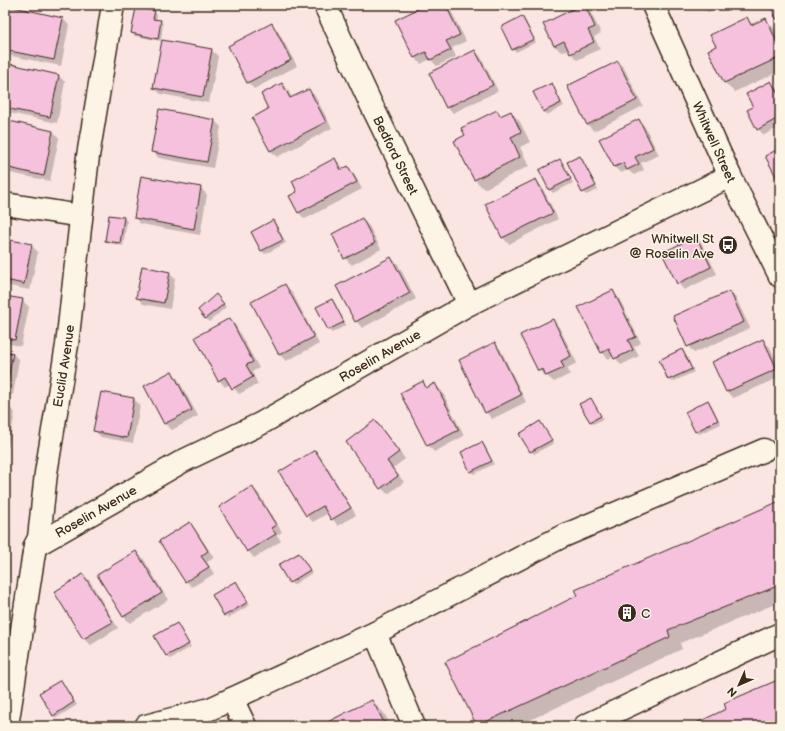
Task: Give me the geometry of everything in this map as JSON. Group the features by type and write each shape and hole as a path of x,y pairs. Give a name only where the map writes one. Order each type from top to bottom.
{"street":[{"name":"Euclid Avenue","path":"7,726 35,546 39,538 46,474 67,345 88,156 113,5"},
{"name":"Bedford Street","path":"325,5 371,104 469,304"},
{"name":"Whitwell Street","path":"653,5 730,176 780,276"},
{"name":"Roselin Avenue","path":"35,546 183,461 260,424 469,304 730,176"},
{"path":"5,204 81,216"},
{"path":"146,726 210,709 375,634 561,537 764,450"},
{"path":"375,634 414,726"},
{"path":"586,726 780,634"},
{"path":"232,699 245,726"}],"building":[{"path":"426,5 446,5 460,35 446,41 451,50 430,60 426,52 414,58 395,20"},
{"path":"581,5 585,5 595,27 588,30 594,42 570,54 564,41 554,46 543,24"},
{"path":"770,5 780,5 780,17 776,19"},
{"path":"9,6 63,18 54,60 5,50 5,24"},
{"path":"136,8 155,11 153,19 161,20 158,39 131,33"},
{"path":"522,16 534,39 512,50 501,27"},
{"path":"747,17 751,25 766,18 780,49 780,57 724,83 708,50 716,46 710,35"},
{"path":"272,23 291,60 247,83 228,46"},
{"path":"162,40 212,49 203,97 153,88"},
{"path":"475,50 493,85 446,108 429,73"},
{"path":"618,61 637,100 587,125 567,86"},
{"path":"6,63 59,75 50,117 5,108"},
{"path":"771,81 780,97 780,117 757,130 747,110 753,107 746,94"},
{"path":"282,83 290,98 309,89 326,122 270,151 252,118 268,109 261,94"},
{"path":"552,83 561,103 543,112 533,92"},
{"path":"159,109 215,120 207,162 151,152"},
{"path":"497,110 500,116 511,111 521,132 511,137 520,157 474,180 454,141 465,135 461,128"},
{"path":"639,119 653,148 635,157 639,164 627,170 623,163 614,167 599,139"},
{"path":"5,120 53,131 44,176 5,167"},
{"path":"780,148 780,184 765,156"},
{"path":"580,156 596,186 582,193 567,162"},
{"path":"335,158 341,170 348,166 357,182 298,213 289,196 297,192 292,181"},
{"path":"560,159 571,179 549,190 539,170"},
{"path":"141,176 201,187 194,229 134,218"},
{"path":"536,179 553,213 502,238 485,204"},
{"path":"109,215 124,217 120,243 105,241"},
{"path":"362,218 375,243 344,259 332,234"},
{"path":"273,220 283,240 261,251 251,232"},
{"path":"696,236 711,267 677,284 662,253"},
{"path":"5,239 32,244 24,284 5,280"},
{"path":"391,257 410,293 355,322 336,286"},
{"path":"142,266 170,272 164,303 136,298"},
{"path":"285,284 314,337 279,355 251,302"},
{"path":"613,290 636,337 628,340 633,350 614,359 609,349 601,353 578,307"},
{"path":"730,291 744,322 687,347 673,316"},
{"path":"216,294 224,304 205,319 198,310"},
{"path":"5,296 23,299 15,340 5,338"},
{"path":"332,299 344,322 328,330 316,307"},
{"path":"230,318 253,362 246,365 253,377 232,389 225,377 218,381 195,337"},
{"path":"553,319 571,356 561,361 564,368 546,376 543,369 538,371 520,335"},
{"path":"763,339 777,369 726,392 712,362"},
{"path":"495,342 521,395 485,413 459,360"},
{"path":"682,349 692,369 668,380 659,360"},
{"path":"5,351 13,353 6,390 5,389"},
{"path":"172,371 192,410 164,424 144,386"},
{"path":"423,381 426,388 435,383 459,430 427,446 400,393"},
{"path":"101,392 134,398 127,438 93,431"},
{"path":"591,398 601,416 590,422 579,404"},
{"path":"708,400 718,420 695,432 685,412"},
{"path":"5,405 9,405 5,426"},
{"path":"375,420 399,452 387,461 398,476 380,489 346,442"},
{"path":"540,421 552,440 530,452 519,434"},
{"path":"482,442 492,461 470,472 461,452"},
{"path":"315,450 351,508 331,520 323,506 306,516 279,472"},
{"path":"252,486 276,525 271,528 276,534 247,552 219,507"},
{"name":"C","path":"780,501 780,585 668,630 670,637 477,726 445,662 578,595 575,590"},
{"path":"190,522 208,551 201,556 209,567 185,582 159,541"},
{"path":"136,551 162,593 123,617 97,575"},
{"path":"299,553 310,570 289,583 278,565"},
{"path":"83,574 113,622 83,639 54,592"},
{"path":"236,581 248,602 224,616 212,595"},
{"path":"177,623 189,644 166,656 154,636"},
{"path":"780,679 780,726 690,726 726,709 724,703"},
{"path":"61,680 74,702 53,716 39,693"},
{"path":"372,700 386,726 320,726 347,712"}],"place":[{"name":"Whitwell St @ Roselin Ave","path":"728,245"},
{"name":"C","path":"627,613"}]}
